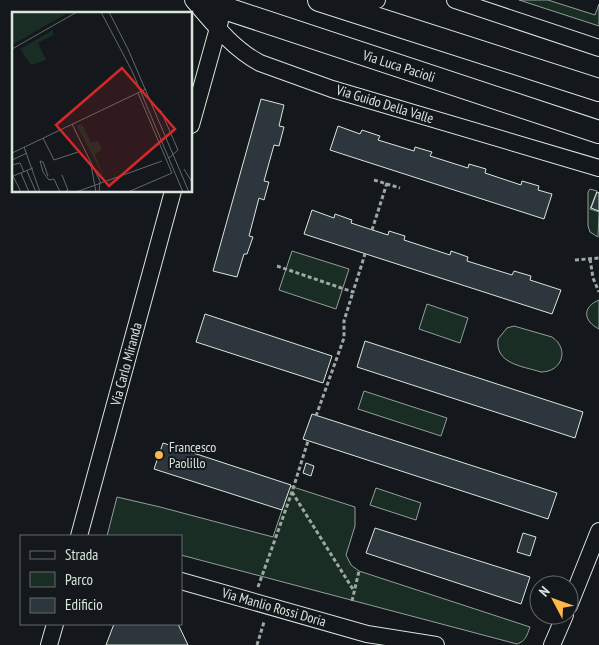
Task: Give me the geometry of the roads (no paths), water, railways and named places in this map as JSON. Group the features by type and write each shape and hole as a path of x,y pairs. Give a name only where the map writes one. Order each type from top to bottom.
{"main road":[{"name":"Via Luca Pacioli","path":"200,0 222,12 599,132"},
{"path":"319,0 599,90"}],"street":[{"name":"Via Guido Della Valle","path":"193,0 222,12 250,58 260,63 332,88 599,168"},
{"path":"343,8 377,0"},
{"path":"455,0 599,48"},
{"path":"192,121 222,12"},
{"name":"Via Carlo Miranda","path":"79,535 173,192"},
{"path":"579,581 599,531"},
{"name":"Via Manlio Rossi Doria","path":"182,581 367,634 436,645"},
{"path":"49,645 55,625"},
{"path":"552,645 561,625"},
{"name":"Via Manlio Rossi Doria","path":"367,634 388,645"}],"place":[{"name":"Francesco Paolillo","path":"159,455"}]}
